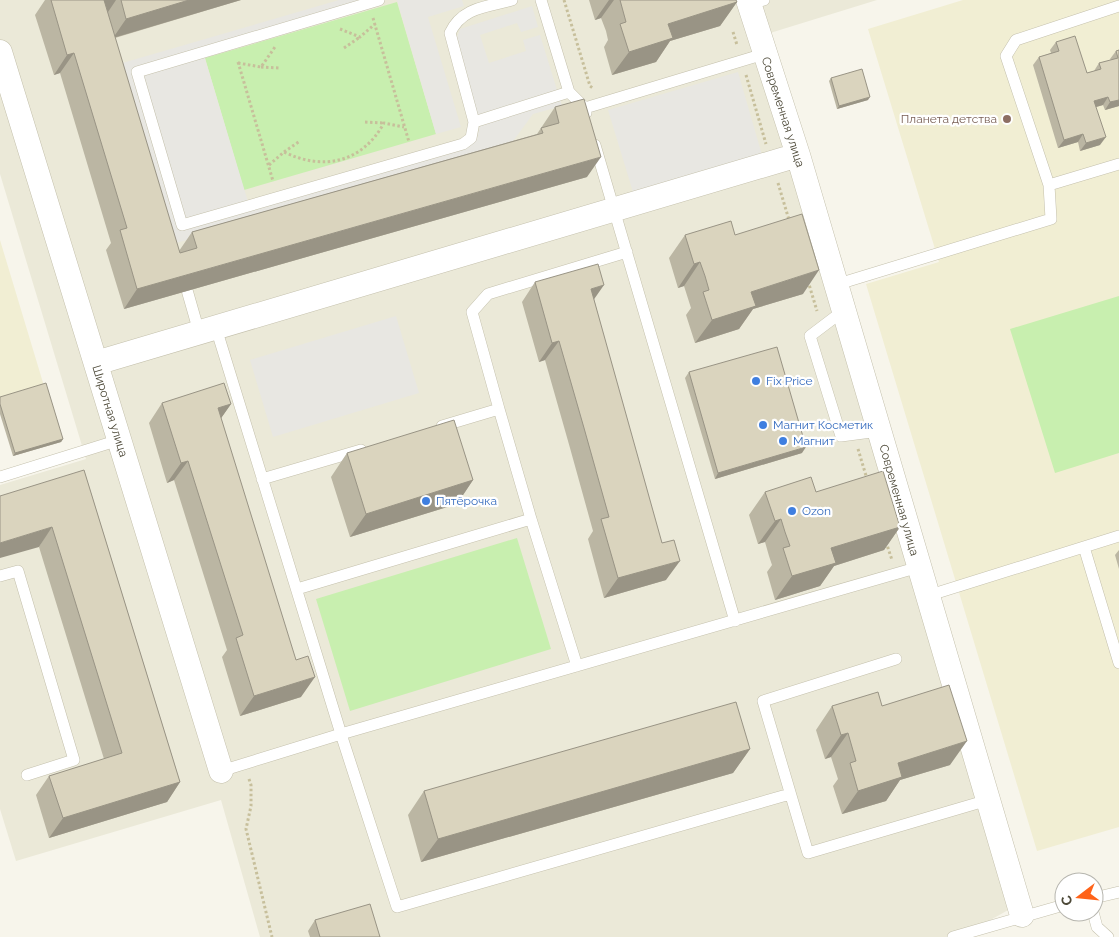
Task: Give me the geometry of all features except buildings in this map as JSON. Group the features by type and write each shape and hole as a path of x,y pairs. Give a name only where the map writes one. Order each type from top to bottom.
{"street":[{"name":"Современная улица","path":"754,1 764,54 798,154 1022,915"},
{"name":"Широтная улица","path":"0,52 221,771"},
{"path":"96,363 798,154"}],"lane":[{"path":"374,2 233,44 132,71 179,228 463,144 470,138 474,122 450,33 455,21 471,6 471,0"},
{"path":"464,14 512,0"},
{"path":"541,0 569,92 585,108 736,621"},
{"path":"835,285 1051,220 1049,185 1006,56 1016,40 1119,6"},
{"path":"585,108 764,54"},
{"path":"474,122 569,92"},
{"path":"1049,185 1119,164"},
{"path":"577,666 531,519 472,312 488,294 627,252"},
{"path":"187,290 208,330 262,479 397,907 790,794"},
{"path":"843,311 810,336 841,436 879,431"},
{"path":"432,428 499,409"},
{"path":"0,476 119,440"},
{"path":"262,479 376,445"},
{"path":"297,589 531,519"},
{"path":"927,596 1119,536"},
{"path":"1084,547 1119,663"},
{"path":"221,771 341,734 919,567"},
{"path":"0,576 18,571 74,760 27,775"},
{"path":"896,659 763,701 808,853 988,800"},
{"path":"1104,896 1119,892"},
{"path":"953,937 1022,915 1054,907"},
{"path":"1096,922 1097,927 1108,937"}],"path":[{"path":"564,0 590,86 600,92"},
{"path":"374,2 375,24 409,142"},
{"path":"344,48 375,24"},
{"path":"731,26 791,226"},
{"path":"339,29 360,37"},
{"path":"261,67 281,42"},
{"path":"233,44 273,181"},
{"path":"238,63 279,68"},
{"path":"366,122 404,127"},
{"path":"284,152 309,162 322,163 357,153 371,142 384,123"},
{"path":"269,165 300,141"},
{"path":"805,272 821,327"},
{"path":"854,434 868,481"},
{"path":"885,536 896,574"},
{"path":"244,764 251,785 251,806 246,829 272,937"}],"shaded area":[{"path":"0,0 877,0 751,39 1019,904 960,937 260,937 221,800 16,861 0,809 0,485 86,459 0,174"},
{"path":"339,0 379,0 203,52 249,205 477,139 480,125 456,40 460,29 532,6 538,27 521,32 517,23 480,35 489,63 526,51 523,40 540,35 562,106 533,114 511,144 166,246 112,66"},
{"path":"397,0 462,0 464,6 428,17 461,127 436,134"},
{"path":"963,0 1119,0 1119,827 1037,851 866,284 939,262 868,29"},
{"path":"738,72 762,155 633,192 608,110"},
{"path":"0,240 44,386 0,399"},
{"path":"396,316 419,393 273,437 250,360"}],"green space":[{"path":"397,2 436,134 244,190 205,58"},
{"path":"1119,296 1119,453 1055,473 1010,329"},
{"path":"517,538 551,649 350,711 316,599"}],"place":[{"name":"Планета детства","path":"1007,119"},
{"name":"Fix Price","path":"756,381"},
{"name":"Магнит Косметик","path":"763,425"},
{"name":"Магнит","path":"783,441"},
{"name":"Пятёрочка","path":"426,501"},
{"name":"Ozon","path":"792,511"}]}
